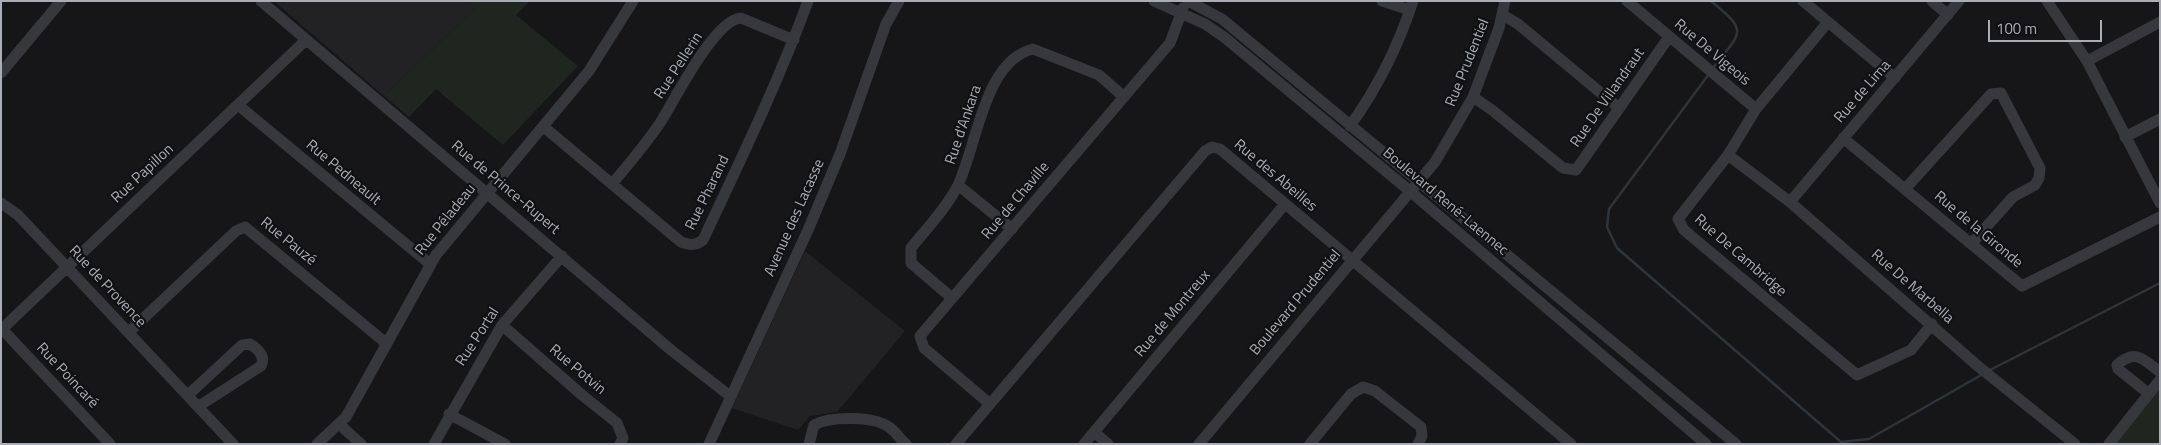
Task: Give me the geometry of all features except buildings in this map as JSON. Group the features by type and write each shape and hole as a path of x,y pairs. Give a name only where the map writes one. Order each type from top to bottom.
{"street":[{"path":"1,73 61,1"},
{"name":"Rue de Prince-Rupert","path":"261,1 671,350 730,396"},
{"name":"Rue Péladeau","path":"317,444 340,425 430,264 487,192 544,127 589,71 633,1"},
{"name":"Rue Pharand","path":"544,127 681,242 690,245 698,244 703,240 736,171 794,40 808,1"},
{"name":"Avenue des Lacasse","path":"708,444 812,221 840,154 886,24 899,1"},
{"name":"Boulevard René-Laennec","path":"1154,1 1205,24 1224,37 1411,192 1706,444"},
{"name":"Boulevard René-Laennec","path":"1187,1 1222,19 1736,444"},
{"name":"Rue de Chaville","path":"990,404 924,348 920,336 1170,43 1187,1"},
{"path":"1350,126 1383,76 1412,6 1382,1"},
{"name":"Rue Prudentiel","path":"1419,183 1435,162 1473,97 1503,15 1505,1"},
{"name":"Rue De Vigeois","path":"1626,1 1756,109"},
{"path":"1803,1 1895,78"},
{"path":"1932,1 1948,15"},
{"name":"Rue de Lima","path":"1790,202 1842,138 1960,1"},
{"path":"2047,1 2087,60 2160,203"},
{"path":"1503,15 1518,24 1619,108"},
{"name":"Rue Pellerin","path":"612,184 660,122 694,67 722,28 734,18 741,18 794,40"},
{"name":"Rue De Cambridge","path":"1828,22 1756,109 1728,155 1678,219 1684,230 1857,375 1911,350 1932,324"},
{"path":"2087,60 2160,22"},
{"name":"Rue De Villandraut","path":"1473,97 1492,110 1563,168 1576,170 1669,37"},
{"name":"Rue Papillon","path":"2,330 306,40"},
{"name":"Rue d'Ankara","path":"952,298 911,263 911,248 949,203 958,185 996,80 1004,69 1025,51 1033,49 1099,75 1124,96"},
{"path":"1905,189 1991,94 2001,93 2040,168 2039,178 2035,185 2013,196 1971,244"},
{"name":"Rue Pedneault","path":"238,105 430,264"},
{"path":"2125,137 2160,119"},
{"name":"Rue de la Gironde","path":"1842,138 2022,286 2160,217"},
{"name":"Rue des Abeilles","path":"956,444 1205,151 1212,147 1220,149 1571,444"},
{"name":"Rue De Marbella","path":"1728,155 1790,202 1979,367 2075,444"},
{"name":"Boulevard Prudentiel","path":"1199,444 1351,260 1419,183"},
{"path":"958,185 1012,229"},
{"name":"Rue de Provence","path":"1,203 18,215 233,444"},
{"name":"Rue de Montreux","path":"1084,444 1285,204"},
{"name":"Rue Pauzé","path":"129,332 236,231 245,227 386,343"},
{"name":"Rue Portal","path":"434,444 449,414 502,325 562,256"},
{"name":"Rue Potvin","path":"502,325 582,396 618,423 623,438 620,444"},
{"name":"Rue Poincaré","path":"2,330 110,444"},
{"path":"188,395 242,345 250,344 261,353 262,363 258,368 198,406"},
{"path":"2148,393 2118,369 2117,365 2134,356 2140,356 2160,372"},
{"path":"2109,444 2160,380"},
{"path":"1310,444 1351,394 1363,387 1375,391 1421,427 1422,436 1418,444"},
{"path":"449,414 505,444"},
{"path":"809,444 814,425 820,421 858,418 875,421 889,427 906,444"},
{"path":"340,425 362,444"},
{"path":"1094,432 1108,444"}],"shaded area":[{"path":"466,1 475,9 384,96 275,2"},
{"path":"466,1 530,1 516,15 578,66 503,145 436,89 409,117 384,96 475,9"},
{"path":"805,251 905,331 837,412 810,416 798,430 732,408"},
{"path":"2160,380 2160,444 2109,444"}],"waterway":[{"path":"1711,1 1732,20 1737,33 1735,39 1713,68"},
{"path":"1709,74 1609,209 1607,227 1617,248 1841,442 1869,439 1983,374"},
{"path":"1990,370 2160,283"}]}
